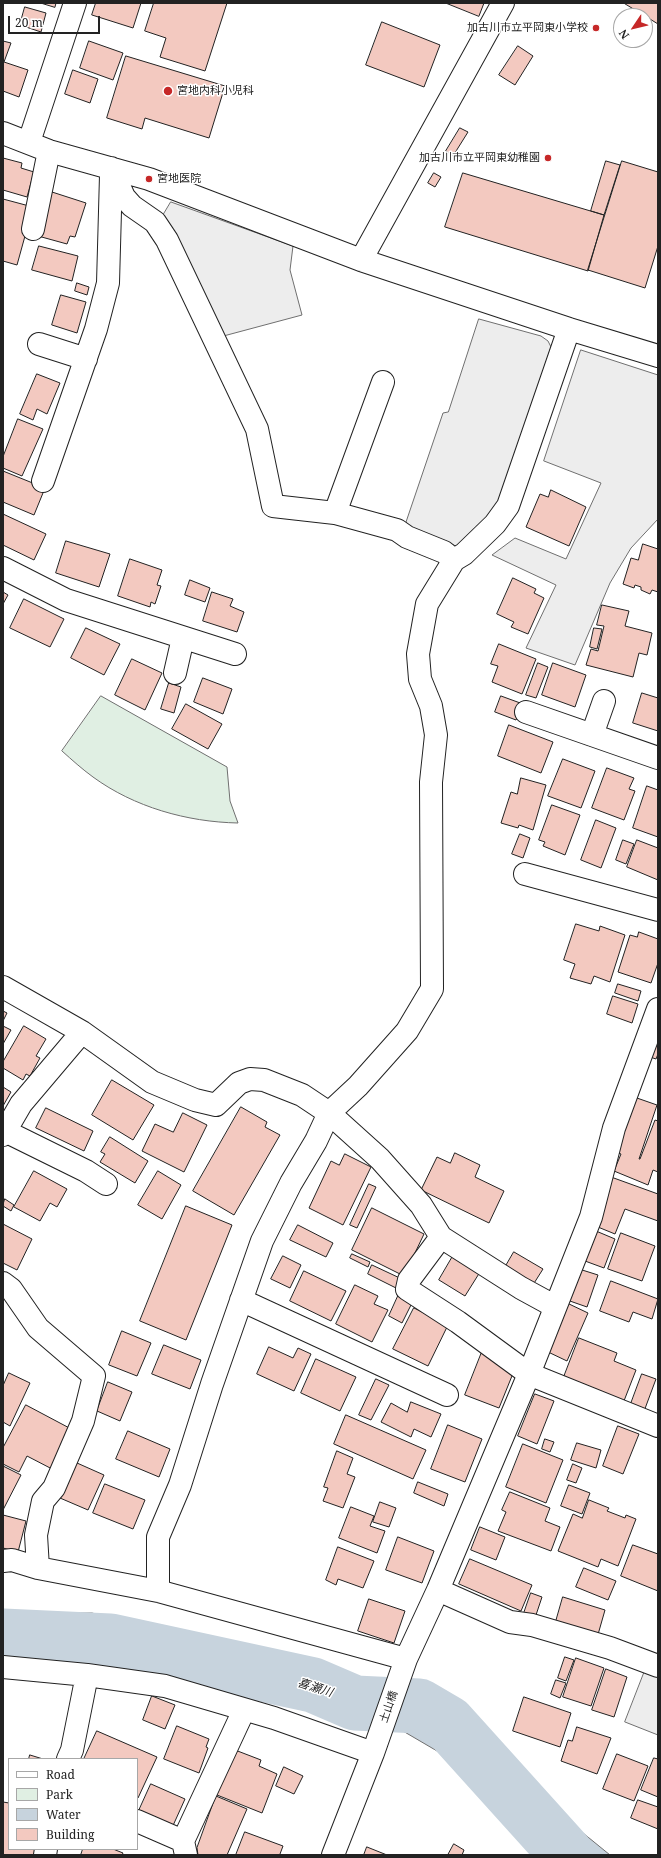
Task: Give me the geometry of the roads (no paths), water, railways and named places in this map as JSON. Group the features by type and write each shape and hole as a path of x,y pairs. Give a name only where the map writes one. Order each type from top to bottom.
{"street":[{"path":"28,142 75,3"},
{"path":"361,260 503,3"},
{"path":"3,133 49,151 148,179 361,260 569,329 658,356"},
{"path":"33,229 49,151"},
{"path":"43,481 96,329 108,283 111,168"},
{"path":"111,168 124,197 132,206 155,222 167,240 257,429 273,506 335,513 397,530 406,537 444,552 454,560"},
{"path":"158,1591 158,1537 180,1485 240,1300 262,1242 290,1183 316,1141 329,1113 358,1086 407,1030 432,989 431,782 436,735 431,706 420,679 418,654 427,604 454,560 464,554 495,524 508,506 569,329"},
{"path":"39,344 86,359"},
{"path":"335,513 383,382"},
{"path":"3,568 66,600 235,654"},
{"path":"175,673 183,638"},
{"path":"592,735 604,701"},
{"path":"526,712 658,758"},
{"path":"525,874 658,910"},
{"path":"3,987 82,1032 152,1082 195,1100 216,1105 239,1083 250,1079 264,1080 302,1095 329,1113 380,1159 421,1205 441,1237 521,1288 554,1306"},
{"name":"土山橋","path":"333,1855 374,1750 404,1663 438,1590 529,1374 554,1306 591,1217 614,1128 658,1009"},
{"path":"82,1032 21,1104 4,1133 86,1171 106,1184"},
{"path":"441,1237 409,1280 407,1289 458,1322 529,1374 658,1426"},
{"path":"3,1283 11,1289 38,1328 94,1376 83,1421 54,1488 43,1501 36,1535 38,1568"},
{"path":"240,1300 447,1395"},
{"path":"3,1561 12,1560 38,1568 158,1591 404,1663"},
{"path":"438,1590 510,1622 532,1625 610,1648 658,1666"},
{"path":"3,1667 87,1675 166,1686 281,1720 374,1750"},
{"path":"68,1758 72,1750 87,1675"},
{"path":"138,1821 184,1848 244,1710"}],"water":[{"path":"3,1612 30,1614 92,1613 319,1673 380,1704 448,1723 610,1855 564,1855 461,1765 355,1703 313,1685 110,1641 3,1643"}],"waterway":[{"name":"喜瀬川","path":"3,1636 110,1641 313,1685 355,1703 419,1706 448,1723 567,1855"}],"place":[{"name":"加古川市立平岡東小学校","path":"596,28"},
{"name":"宮地内科小児科","path":"168,91"},
{"name":"加古川市立平岡東幼稚園","path":"548,158"},
{"name":"宮地医院","path":"149,179"}]}
